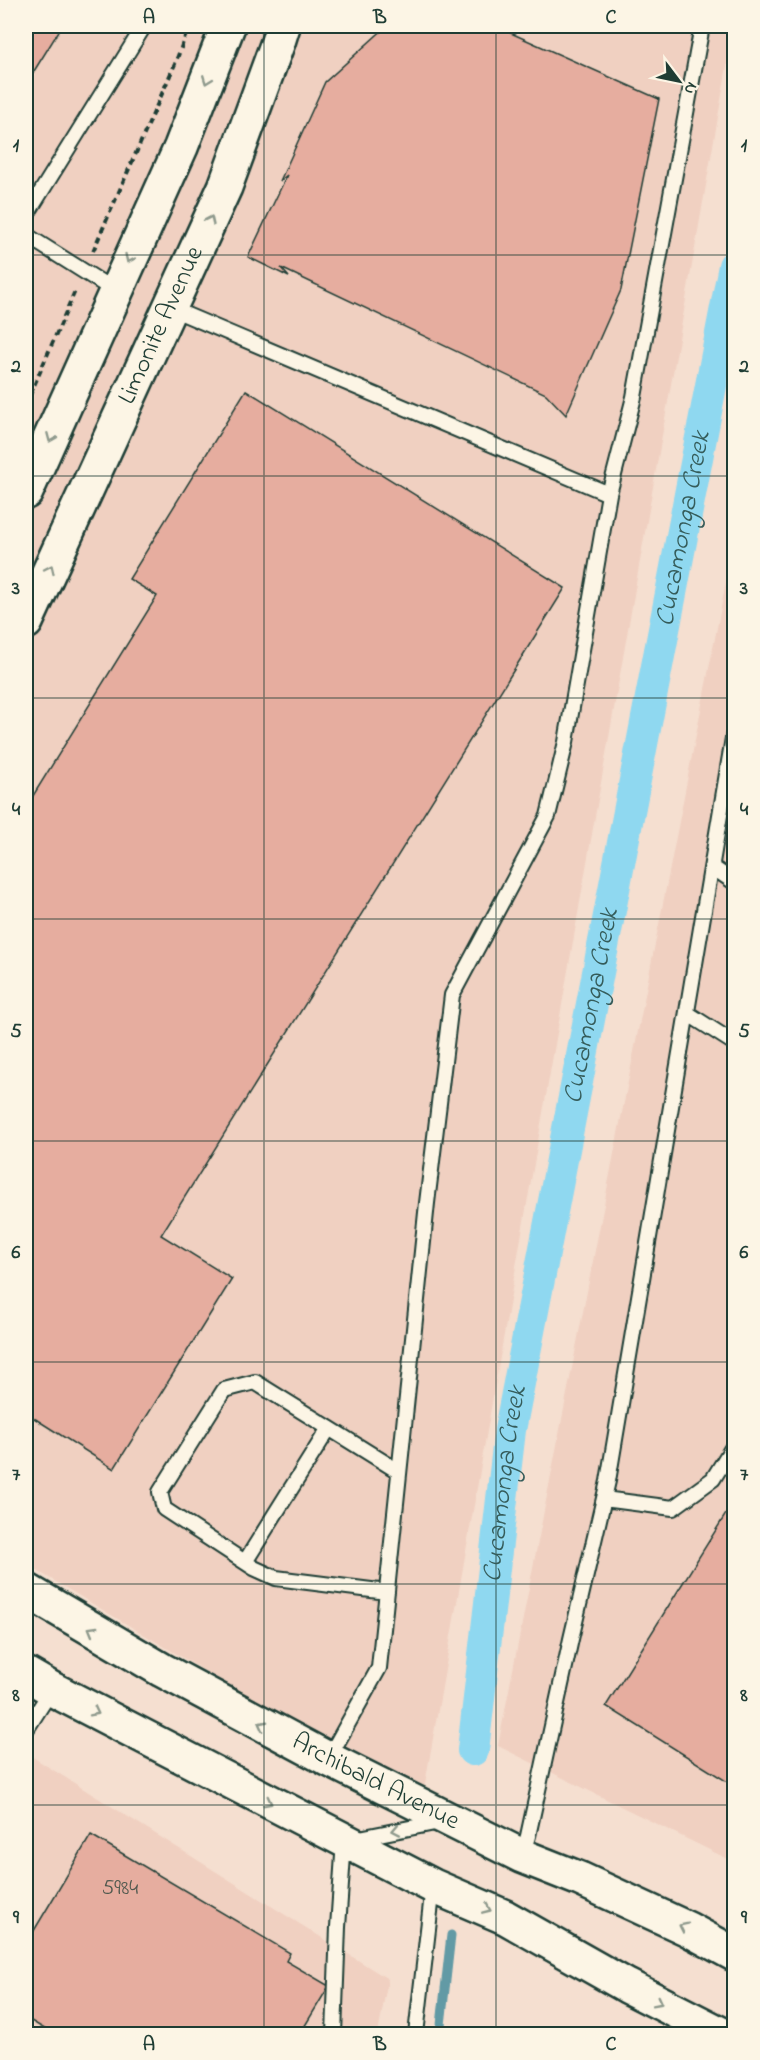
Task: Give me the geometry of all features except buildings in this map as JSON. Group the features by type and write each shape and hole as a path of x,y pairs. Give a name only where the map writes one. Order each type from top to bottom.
{"main road":[{"path":"26,492 181,147 228,26"},
{"name":"Limonite Avenue","path":"26,622 225,187 283,26"},
{"name":"Archibald Avenue","path":"26,1590 162,1670 328,1759 522,1856 580,1879 688,1929 735,1954"},
{"path":"39,1682 433,1886 506,1917 627,1986 721,2034"}],"lane":[{"path":"26,216 144,26"},
{"path":"328,1759 379,1668 398,1471 452,996 548,816 566,742 609,494 634,397 702,26"},
{"path":"26,235 115,291"},
{"path":"170,308 609,494"},
{"path":"522,1856 531,1825 604,1499 735,732"},
{"path":"720,815 735,793"},
{"path":"712,867 735,882"},
{"path":"687,1013 735,1043"},
{"path":"387,1592 276,1578 245,1562 164,1509 160,1492 224,1390 255,1382 398,1471"},
{"path":"245,1562 329,1428"},
{"path":"604,1499 674,1508 713,1479 735,1445"},
{"path":"26,1730 39,1682"},
{"path":"334,2034 344,1841 448,1820"},
{"path":"416,2034 433,1886"}],"path":[{"path":"26,404 175,64 189,26"}],"shaded area":[{"path":"26,26 734,26 422,1801 26,1564"},
{"path":"734,541 734,1862 498,1746"},
{"path":"26,1753 388,1979 378,2034 26,2034"}],"waterway":[{"name":"Cucamonga Creek","path":"473,1750 510,1430 734,266"},
{"path":"440,2034 451,1935"}]}
